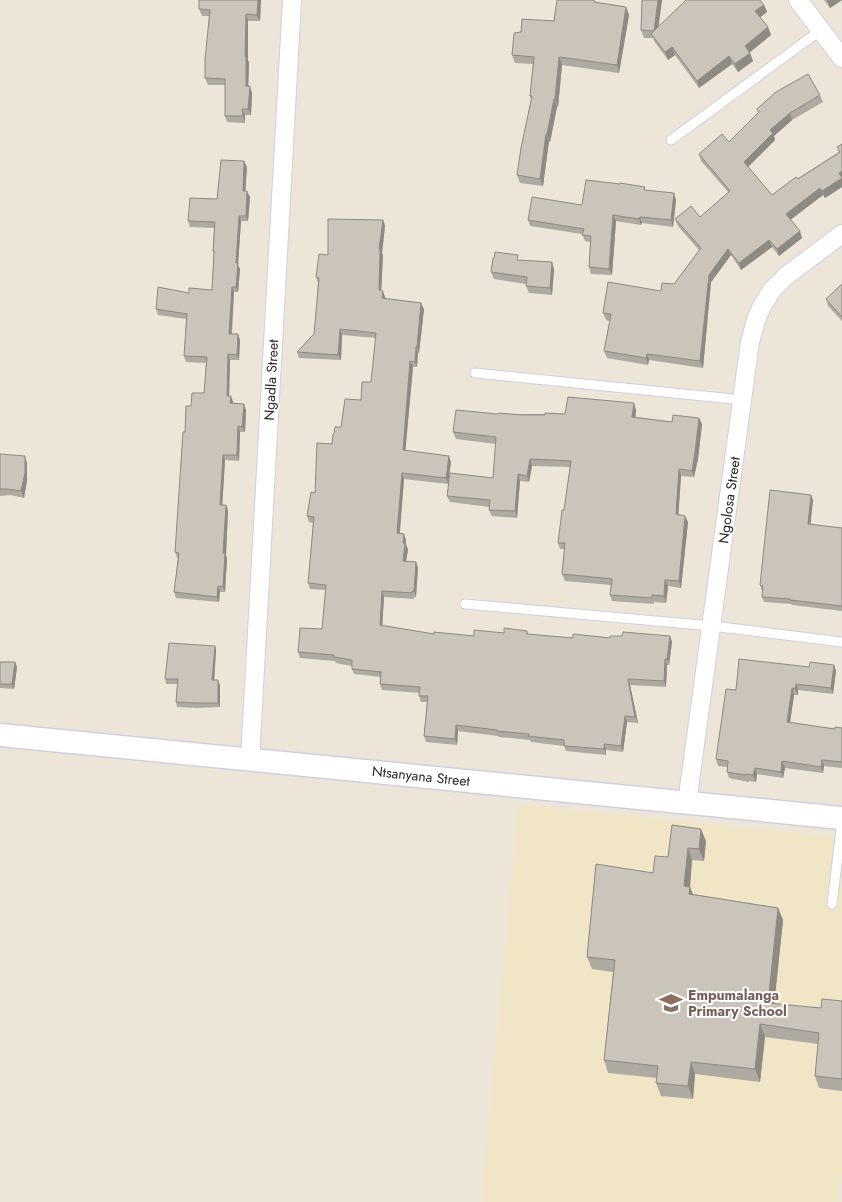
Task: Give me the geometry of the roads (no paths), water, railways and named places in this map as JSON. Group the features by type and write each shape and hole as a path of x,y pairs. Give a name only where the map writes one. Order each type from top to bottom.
{"street":[{"name":"Ngadla Street","path":"250,759 292,0"},
{"path":"798,0 842,58"},
{"name":"Ngolosa Street","path":"687,803 750,342 756,320 772,290 786,276 842,234"},
{"name":"Ntsanyana Street","path":"0,734 842,820"}],"lane":[{"path":"671,140 821,30"},
{"path":"475,373 743,400"},
{"path":"465,604 712,626 842,642"},
{"path":"832,904 842,820"}],"place":[{"name":"Empumalanga Primary School","path":"671,1003"}]}
